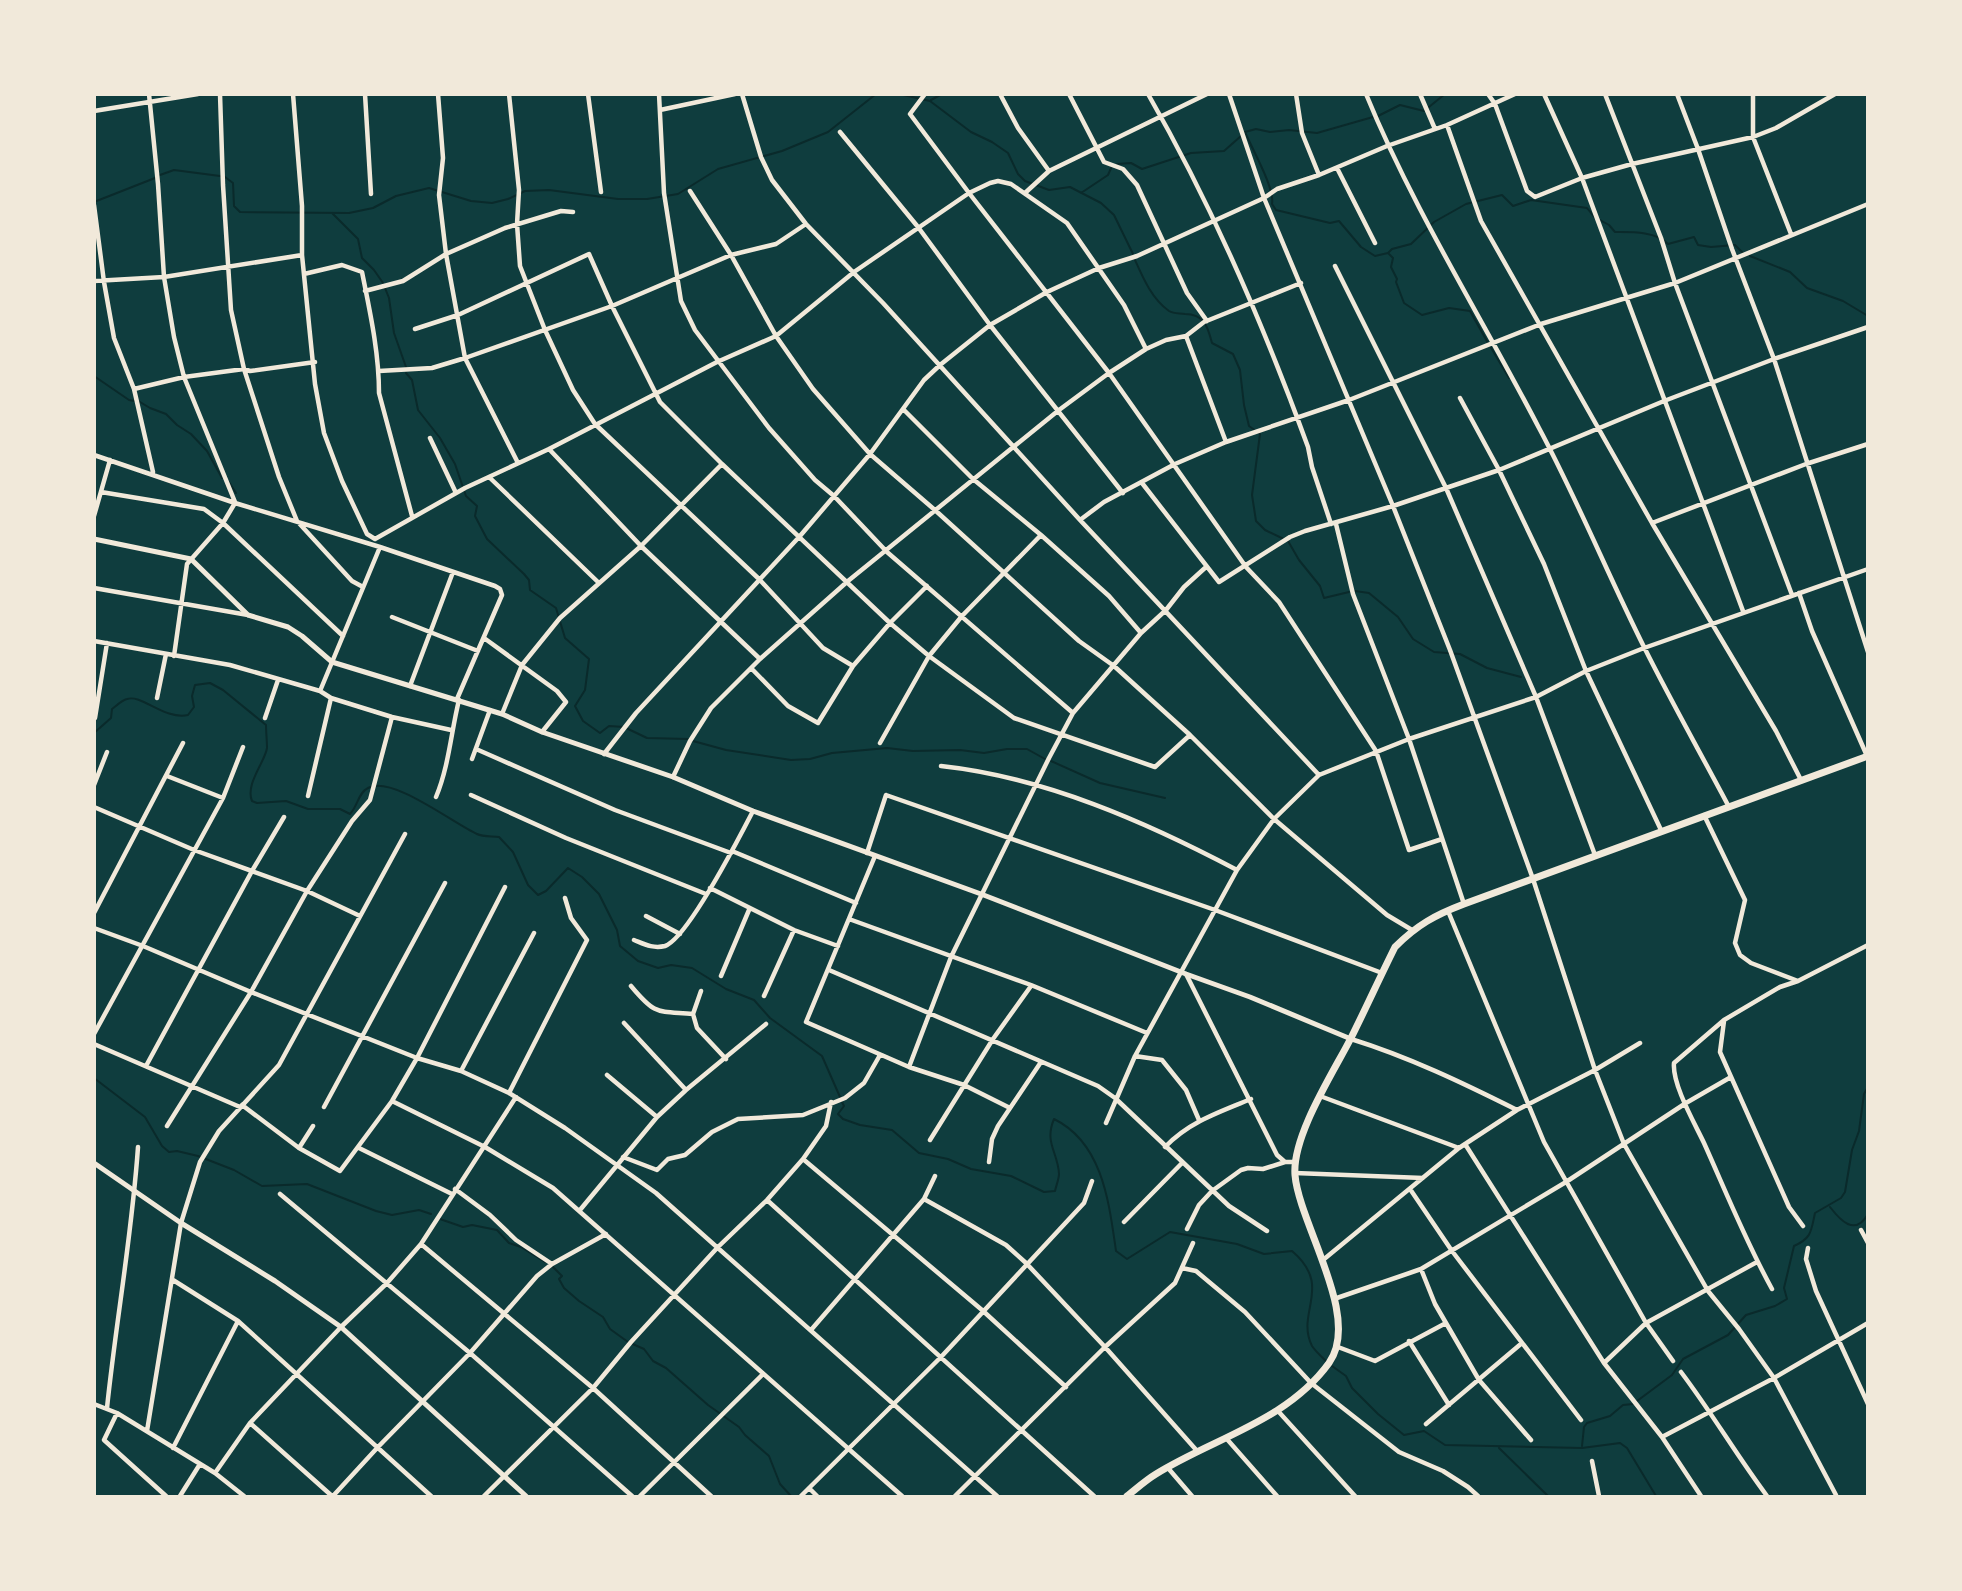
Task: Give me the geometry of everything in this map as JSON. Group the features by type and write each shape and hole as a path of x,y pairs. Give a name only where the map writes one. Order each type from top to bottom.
{"highway":[{"path":"1127,1496 1168,1467 1278,1411 1311,1383 1332,1360 1338,1347 1337,1317 1323,1259 1297,1193 1295,1162 1299,1145 1320,1096 1395,947 1412,930 1447,910 1867,756"}],"street":[{"path":"149,94 164,276 173,337 184,376 236,503"},
{"path":"94,111 198,94"},
{"path":"220,94 231,310 244,369 279,478 297,521 352,581 363,587"},
{"path":"293,94 302,206 302,255 315,362 315,384 324,433 342,481 367,534 377,544"},
{"path":"365,94 371,194"},
{"path":"438,94 443,158 439,195 446,254 465,358 517,463"},
{"path":"509,94 519,190 517,224 520,266 545,330 573,390 595,424 759,579 823,648 853,666"},
{"path":"588,94 601,192"},
{"path":"659,94 664,192 681,301 695,330 769,428 815,480 834,496 887,552 1073,713"},
{"path":"660,110 735,94"},
{"path":"742,94 760,157 772,180 806,223 1319,775"},
{"path":"925,94 911,114 1109,373 1246,567 1279,602 1376,751 1409,850 1442,839"},
{"path":"1000,94 1018,128 1049,171"},
{"path":"1069,94 1104,162 1123,169 1137,185 1186,293 1207,321"},
{"path":"1148,94 1181,151 1214,220 1251,301 1298,418 1334,524 1353,592 1409,739 1464,904"},
{"path":"1025,193 1049,171 1207,94"},
{"path":"1229,94 1264,198 1393,506 1451,653 1533,879 1595,1070 1624,1144 1708,1291 1774,1378 1836,1495"},
{"path":"1296,94 1302,133 1318,175"},
{"path":"1366,94 1387,146 1428,228 1495,342 1550,447 1644,648 1729,807"},
{"path":"1420,94 1435,129"},
{"path":"1488,94 1495,104 1527,191 1535,197 1583,178 1632,164 1753,137 1776,128 1835,94"},
{"path":"603,755 624,727 720,620 800,536 870,454 924,380 990,325 1047,292 1099,268 1137,256 1264,198 1277,189 1447,125 1515,94"},
{"path":"1544,94 1583,178 1743,611"},
{"path":"1605,94 1661,238 1792,595"},
{"path":"1677,94 1774,359 1867,652"},
{"path":"1753,94 1753,137 1791,234"},
{"path":"1447,125 1481,221 1597,428 1776,731 1801,780"},
{"path":"840,132 918,227 990,325 1123,493"},
{"path":"1337,167 1375,243"},
{"path":"320,691 363,587 377,544 412,516 717,362 776,336 854,272 969,193 990,183 998,181 1011,184 1067,223 1124,305 1146,349"},
{"path":"690,191 731,255 776,336 813,389 870,454 1079,641 1114,666 1190,735 1274,819 1387,915 1412,930"},
{"path":"1080,520 1104,502 1175,464 1226,442 1349,400 1541,324 1626,300 1675,282 1867,204"},
{"path":"95,206 114,338 134,389 153,473"},
{"path":"365,291 403,281 446,254 517,224 561,211 573,212"},
{"path":"379,371 432,368 465,358 612,306 731,255 776,244 806,223"},
{"path":"415,329 458,314 589,254 660,402 890,623 929,656 1014,718 1155,767 1190,735"},
{"path":"94,281 164,276 302,255"},
{"path":"304,274 342,265 362,272 379,371 379,393 412,516"},
{"path":"1335,266 1446,488 1536,697 1595,855"},
{"path":"673,777 691,739 711,708 760,659 848,581 1059,410 1146,349 1166,340 1186,336 1207,321 1301,283"},
{"path":"1142,483 1219,582 1290,537 1499,470 1664,401 1867,327"},
{"path":"1186,336 1226,442"},
{"path":"134,389 184,376 315,362"},
{"path":"1460,398 1499,470 1544,564 1586,671 1661,830"},
{"path":"904,410 973,479 1041,535 1108,596 1141,633"},
{"path":"430,438 457,492"},
{"path":"1652,523 1806,464 1867,444"},
{"path":"549,449 641,545 760,659"},
{"path":"94,455 236,503 377,544 500,589 502,595 458,699 446,773 436,797"},
{"path":"94,516 110,460"},
{"path":"502,714 522,665 559,618 641,545 722,464"},
{"path":"489,477 599,583"},
{"path":"102,492 204,509 223,523 343,636"},
{"path":"174,656 187,564 223,523 236,503"},
{"path":"880,743 929,656 962,616 1041,535"},
{"path":"94,539 191,559 248,615"},
{"path":"909,1067 951,957 1073,713 1141,633 1206,567"},
{"path":"1106,1123 1135,1056 1183,973 1237,870 1274,819 1319,775 1409,739 1536,697 1586,671 1644,648 1867,569"},
{"path":"410,686 453,572"},
{"path":"751,668 788,706 818,723 853,666 927,586"},
{"path":"94,588 248,615 288,628 302,636 332,663 491,710 603,755 673,777 753,811 981,894 1250,997 1350,1039 1388,1051 1443,1073 1517,1110"},
{"path":"1799,593 1812,631 1867,756"},
{"path":"392,617 478,651"},
{"path":"484,638 557,691 566,702 542,732"},
{"path":"94,640 230,665 320,691 331,698 392,717 451,730"},
{"path":"95,718 107,643"},
{"path":"157,698 166,654"},
{"path":"265,718 278,680"},
{"path":"308,796 331,698"},
{"path":"472,759 491,710"},
{"path":"167,1126 251,992 307,891 352,821 370,800 392,717"},
{"path":"94,913 142,826 183,743"},
{"path":"94,1034 223,798 243,747"},
{"path":"475,749 615,810 732,852 856,903"},
{"path":"94,785 107,752"},
{"path":"942,766 1037,784 1173,836 1237,870"},
{"path":"167,776 223,798"},
{"path":"471,795 566,838 706,894"},
{"path":"867,853 886,795 1215,910 1382,973"},
{"path":"94,807 194,850 307,891 360,916"},
{"path":"634,940 650,947 664,946 680,934 732,852 753,811"},
{"path":"1704,814 1745,900 1735,943 1740,955 1751,963 1798,981"},
{"path":"146,1066 252,870 284,817"},
{"path":"147,1432 181,1223 200,1162 219,1130 278,1065 405,834"},
{"path":"875,856 806,1022 909,1067 964,1085 1010,1108"},
{"path":"324,1107 445,883"},
{"path":"94,1044 241,1106 299,1148 340,1171 392,1101 417,1058 505,887"},
{"path":"710,888 749,910 838,946"},
{"path":"509,1093 587,940 572,918 565,898"},
{"path":"721,976 749,910"},
{"path":"1447,910 1544,1142 1646,1323 1673,1361"},
{"path":"646,916 680,934"},
{"path":"849,919 1031,985 1147,1033"},
{"path":"94,928 417,1058 461,1071 516,1097 618,1163 718,1247 997,1496"},
{"path":"764,996 794,930"},
{"path":"461,1071 534,933"},
{"path":"1772,1290 1686,1103 1673,1072 1674,1063 1724,1020 1780,987 1798,981 1867,945"},
{"path":"829,970 1098,1086 1115,1098 1229,1206 1267,1231"},
{"path":"1183,973 1251,1099 1277,1155 1285,1163"},
{"path":"930,1140 993,1039 1031,985"},
{"path":"631,986 646,1004 657,1012 693,1014"},
{"path":"701,990 693,1014 697,1028 726,1059"},
{"path":"1724,1020 1720,1052 1789,1208 1802,1226"},
{"path":"624,1023 686,1090"},
{"path":"580,1210 657,1117 766,1024"},
{"path":"1323,1259 1459,1148 1517,1110 1595,1070 1640,1043"},
{"path":"622,1157 657,1170 668,1159 685,1155 712,1132 738,1119 803,1115 842,1098 864,1083 880,1055"},
{"path":"1135,1056 1162,1060 1186,1090 1199,1120"},
{"path":"989,1162 992,1139 1041,1062"},
{"path":"607,1075 657,1117"},
{"path":"1333,1299 1421,1269 1510,1217 1686,1103 1731,1077"},
{"path":"1320,1096 1459,1148"},
{"path":"215,1473 250,1423 341,1327 387,1283 421,1244 516,1097"},
{"path":"1165,1147 1177,1134 1199,1120 1251,1099"},
{"path":"392,1101 485,1147 553,1188 902,1496"},
{"path":"484,1496 593,1388 718,1247 767,1200 803,1159 826,1126 831,1102"},
{"path":"299,1148 313,1126"},
{"path":"1465,1144 1604,1363 1662,1437 1698,1495"},
{"path":"107,1408 138,1147"},
{"path":"358,1147 453,1192 490,1215 516,1240 551,1266"},
{"path":"803,1159 982,1310 1066,1387"},
{"path":"1187,1229 1199,1205 1212,1191 1248,1167 1263,1169 1295,1162"},
{"path":"94,1163 341,1327 526,1496"},
{"path":"1124,1222 1182,1163"},
{"path":"1294,1173 1423,1178"},
{"path":"811,1330 894,1236 924,1199 936,1176"},
{"path":"801,1496 941,1357 1084,1203 1092,1181"},
{"path":"1410,1189 1452,1251 1581,1420"},
{"path":"280,1194 470,1353 632,1496"},
{"path":"924,1199 1006,1245 1026,1263 1198,1452"},
{"path":"767,1200 1094,1496"},
{"path":"1861,1230 1867,1243"},
{"path":"250,1423 333,1496 470,1353 537,1276 606,1234"},
{"path":"955,1496 1105,1347 1175,1283 1193,1243"},
{"path":"421,1244 593,1388 711,1496"},
{"path":"1808,1248 1806,1259 1815,1290 1867,1404"},
{"path":"1604,1363 1646,1323 1757,1262"},
{"path":"1182,1268 1196,1271 1245,1312 1311,1383 1399,1452 1443,1471 1478,1496"},
{"path":"1421,1269 1435,1304 1479,1380 1531,1440"},
{"path":"173,1280 238,1321 431,1496"},
{"path":"173,1448 238,1321"},
{"path":"1338,1347 1375,1361 1446,1323"},
{"path":"1662,1437 1774,1378 1867,1323"},
{"path":"1409,1341 1449,1405"},
{"path":"1426,1424 1522,1343"},
{"path":"1681,1372 1711,1411 1747,1470 1767,1496"},
{"path":"640,1496 763,1374"},
{"path":"94,1404 117,1413 215,1473 244,1496"},
{"path":"1278,1411 1355,1496"},
{"path":"117,1413 104,1440 166,1496"},
{"path":"1226,1438 1277,1496"},
{"path":"1592,1461 1599,1496"},
{"path":"180,1496 200,1464"},
{"path":"1168,1467 1192,1496"},
{"path":"809,1489 817,1496"}],"waterway":[{"path":"225,177 233,183 234,206 240,212 349,213 373,208 396,196 429,188 471,201 492,203 525,191 549,190 618,199 647,199 678,194 718,169 782,151 828,132 876,94"},
{"path":"899,94 930,101 971,132 1008,153 1018,174 1025,181 1049,190 1070,187 1101,203 1114,215 1133,254"},
{"path":"931,100 942,94"},
{"path":"1378,116 1400,105 1424,111 1445,94"},
{"path":"1245,132 1256,129 1317,133 1373,117"},
{"path":"1245,132 1267,179 1272,204 1276,210 1330,223 1339,221 1361,247 1375,256 1411,244 1434,222 1466,204 1502,195 1513,206 1531,200 1587,208 1595,218"},
{"path":"1117,164 1131,163 1142,169 1191,153 1224,151 1241,136"},
{"path":"1081,193 1108,175 1112,166"},
{"path":"160,175 174,170 220,176"},
{"path":"94,202 155,178"},
{"path":"332,213 358,239 362,258 383,283"},
{"path":"1600,220 1615,232 1650,234 1668,244 1694,237 1698,245 1735,245 1743,253"},
{"path":"1389,254 1393,258 1391,267 1404,303 1422,315 1449,308 1470,311 1488,343"},
{"path":"1750,256 1790,272 1807,288 1843,301 1868,316"},
{"path":"1135,260 1149,288 1163,306 1171,312 1197,316 1207,327 1212,343 1233,354 1240,370 1249,426 1260,434 1252,495 1256,521 1265,530 1288,541 1320,586 1324,598 1349,592"},
{"path":"385,288 394,333 406,367"},
{"path":"1490,346 1509,378"},
{"path":"406,373 412,380 418,410 440,438 455,464 466,496 477,506 475,516 487,539 524,574 529,580 530,590 556,608 565,638 589,659 585,690 575,706 583,721 600,733 609,726 624,727 647,738 688,739"},
{"path":"94,376 129,400 166,414 207,451 222,478"},
{"path":"229,482 236,493"},
{"path":"1355,591 1369,593 1398,617 1413,639 1434,652 1460,654 1487,668 1521,677"},
{"path":"94,733 111,718 112,709 127,699 139,700 170,714 188,715 194,707 192,696 195,685 210,683 223,690 266,725 267,748 253,780 252,801 286,801 308,809 340,809 350,814 368,788 392,788 423,802 477,834 499,837 513,852 528,885 538,895 546,891 568,868 582,877 599,894 617,930 620,946 638,961 658,968 671,965 692,968 726,989 754,1000 770,1018 822,1056 840,1097"},
{"path":"693,741 726,750 791,760 887,748 984,753 1027,749 1045,759"},
{"path":"1051,761 1100,783 1165,798"},
{"path":"94,1078 145,1117 162,1146 169,1152 198,1156 234,1170 262,1186 307,1184 392,1215 419,1210 431,1214"},
{"path":"1582,1446 1587,1423 1610,1416 1623,1405 1633,1404 1672,1375 1683,1359 1728,1335 1746,1315 1775,1306 1787,1299 1784,1288 1794,1246 1808,1237 1815,1213 1841,1198 1845,1192 1852,1150 1859,1131 1864,1094 1868,1087"},
{"path":"842,1102 844,1106 838,1114 843,1119 860,1125 892,1130 919,1153 948,1159 971,1169 1011,1176 1044,1192 1055,1191 1059,1176 1050,1135 1054,1119 1083,1143 1093,1159 1106,1194 1116,1251 1127,1259 1170,1232 1237,1244 1264,1254 1292,1251 1304,1264 1310,1276 1312,1288 1308,1334 1312,1346 1328,1363"},
{"path":"1830,1207 1843,1221 1853,1225 1863,1221 1868,1214"},
{"path":"440,1219 463,1227 472,1225 497,1230 509,1243 545,1262"},
{"path":"553,1267 562,1276 559,1279 564,1288 603,1317 610,1329 644,1349 653,1361 666,1368 708,1405 739,1427 769,1456 780,1484 791,1496"},
{"path":"1332,1366 1346,1376 1352,1388 1378,1414 1404,1435 1424,1431 1445,1445 1582,1448 1620,1443 1627,1448 1656,1496"},
{"path":"1499,1448 1548,1496"}]}
